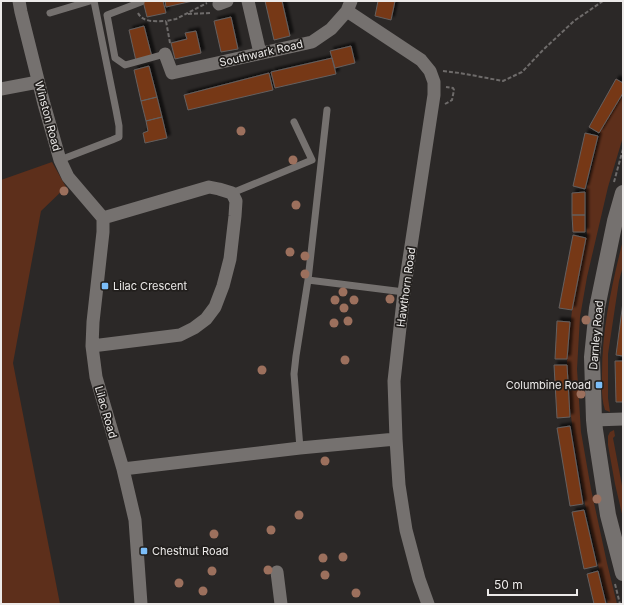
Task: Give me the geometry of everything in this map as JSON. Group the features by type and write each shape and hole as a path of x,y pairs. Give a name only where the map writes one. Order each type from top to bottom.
{"street":[{"name":"Winston Road","path":"19,1 38,82 60,160 68,177 103,218"},
{"path":"248,1 260,53"},
{"path":"349,6 420,60 430,71"},
{"name":"Southwark Road","path":"165,54 172,73 312,42 331,29 349,6"},
{"name":"Hawthorn Road","path":"428,604 419,580 406,530 399,485 394,381 404,292 434,95 434,82 430,71"},
{"path":"1,89 38,82"},
{"path":"92,346 180,335 194,328 206,319 215,307 223,286 230,259 236,201 232,193 219,188 208,187 103,218"},
{"name":"Darnley Road","path":"623,193 615,221 597,308 592,357 594,420 608,515 623,573"},
{"name":"Lilac Road","path":"103,218 92,346 96,377 123,469 135,520 141,604"},
{"path":"594,420 623,419"},
{"path":"123,469 300,448 396,439"},
{"path":"277,572 281,604"}],"lane":[{"path":"50,13 90,1"},
{"path":"60,160 118,137 118,121 94,1"},
{"path":"141,2 107,15 115,58 124,65 165,54"},
{"path":"300,448 294,367 308,280 327,110"},
{"path":"232,193 312,160 294,122"},
{"path":"308,280 404,292"}],"path":[{"path":"430,71 448,71 503,81 522,72 574,21 604,1"},
{"path":"134,5 140,18 147,21 166,21 176,19 186,14 219,2 221,11 208,14 186,14"},
{"path":"165,54 172,51 166,21"}],"shaded area":[{"path":"623,94 623,137 608,187 587,277 580,317 577,369 581,432 591,489 617,604 608,604 585,504 574,441 567,362 573,299 587,235 586,191 601,129"},
{"path":"52,162 66,187 41,211 13,363 60,604 1,604 1,180"},
{"path":"623,240 623,266 619,281 608,354 608,398 610,412 605,410 602,396 602,357 606,323"},
{"path":"614,430 615,436 613,438 623,491 623,518 608,445 608,436 610,432"}],"building":[{"path":"143,1 163,1 166,13 147,17"},
{"path":"165,1 193,1 166,7"},
{"path":"265,1 282,1 290,36 274,40"},
{"path":"378,1 395,1 391,20 375,16"},
{"path":"231,17 238,49 221,52 214,21"},
{"path":"144,26 152,57 136,61 129,30"},
{"path":"196,31 201,53 175,59 171,43 187,39 185,33"},
{"path":"351,46 355,63 335,68 330,51"},
{"path":"332,58 336,74 275,88 271,72"},
{"path":"149,66 157,97 141,101 134,70"},
{"path":"269,73 273,90 188,110 184,95"},
{"path":"616,79 623,83 623,93 599,133 589,127"},
{"path":"157,97 162,117 146,121 141,101"},
{"path":"162,117 167,138 145,143 143,133 148,131 146,121"},
{"path":"585,133 598,136 585,189 573,186"},
{"path":"585,192 585,215 572,215 572,193"},
{"path":"572,215 585,215 585,232 573,232"},
{"path":"573,235 586,238 572,310 559,308"},
{"path":"623,302 623,356 616,355"},
{"path":"557,321 570,322 567,359 555,359"},
{"path":"615,361 623,361 623,402 616,402"},
{"path":"554,365 567,365 570,417 557,418"},
{"path":"570,426 583,504 570,506 557,428"},
{"path":"584,510 597,566 584,569 572,512"},
{"path":"598,571 606,604 594,604 587,574"}],"place":[{"name":"Lilac Crescent","path":"105,286"},
{"name":"Columbine Road","path":"599,385"},
{"name":"Chestnut Road","path":"144,551"}]}
